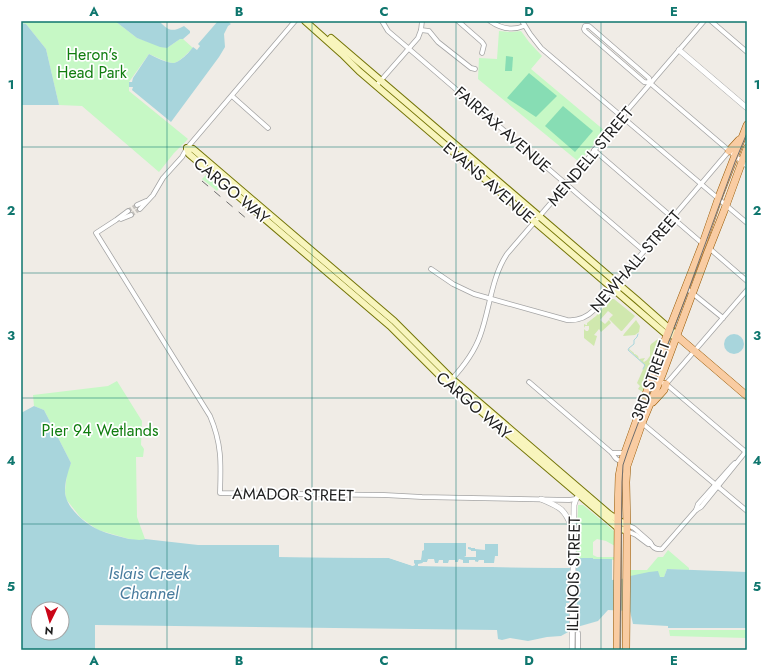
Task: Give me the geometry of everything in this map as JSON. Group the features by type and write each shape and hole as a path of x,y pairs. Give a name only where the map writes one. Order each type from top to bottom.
{"main road":[{"name":"EVANS AVENUE","path":"305,21 356,68 378,83"},
{"name":"EVANS AVENUE","path":"310,21 345,50 378,83 668,332"},
{"name":"3RD STREET","path":"626,650 626,482 629,460 648,408 664,390 663,383 677,336 693,293 732,153 747,125"},
{"name":"CARGO WAY","path":"187,148 189,154 390,326 579,495 618,524 627,528"},
{"name":"3RD STREET","path":"617,650 619,476 623,457 668,332 686,288 744,164 747,148"},
{"path":"668,332 677,336 747,396"}],"street":[{"path":"138,207 149,200 163,178 187,148 295,21"},
{"name":"FAIRFAX AVENUE","path":"382,21 388,31 644,251"},
{"path":"378,83 418,38 422,21"},
{"path":"458,21 482,42 484,46 482,53"},
{"path":"490,21 498,26 508,28 520,27 523,23 535,41 542,48 747,224"},
{"name":"MENDELL STREET","path":"450,381 468,361 477,344 482,332 499,270 511,249 567,184 622,116 704,21"},
{"path":"710,21 747,52"},
{"path":"650,83 649,78 589,26 585,26 585,31 644,82 650,83 744,164"},
{"path":"421,30 429,31 438,42 471,68 475,69"},
{"path":"679,50 747,108"},
{"path":"232,96 268,128"},
{"path":"594,150 747,281"},
{"name":"NEWHALL STREET","path":"431,269 460,288 474,294 567,320 579,320 591,313 701,184 732,153"},
{"name":"AMADOR STREET","path":"129,213 96,233 210,416 217,434 220,452 220,493 541,499 579,495"},
{"path":"686,288 723,318"},
{"path":"663,383 694,351 747,290"},
{"path":"627,528 648,544 651,544 654,548 659,550 664,548 696,510 698,504 746,452 663,383 652,378"},
{"path":"529,382 612,453 615,458 618,460 623,457"},
{"path":"642,423 747,511"},
{"path":"612,453 621,453 623,457 629,460"},
{"name":"ILLINOIS STREET","path":"572,650 574,505 579,495"},
{"path":"541,499 563,511 574,531"},
{"name":"ILLINOIS STREET","path":"578,633 578,650"}],"green space":[{"name":"Heron's Head Park","path":"21,21 115,21 137,38 167,48 180,39 183,39 193,48 174,63 149,54 129,82 129,91 188,139 174,153 159,172 82,106 59,105 46,49 26,24 21,23"},
{"path":"499,31 521,31 542,56 531,69 605,131 579,162 478,79 479,58 497,59"},
{"path":"506,56 513,57 512,71 505,71"},
{"path":"529,73 557,96 536,117 507,98"},
{"path":"563,106 593,131 575,152 545,126"},
{"path":"206,175 220,187 217,191 202,179"},
{"path":"611,299 614,299 635,316 621,331 609,319 613,315 608,311 600,320 605,324 609,320 611,323 601,332 599,329 594,335 597,336 594,346 584,338 584,329 588,331 589,326 585,326 584,328 584,324 587,325 587,323 596,316"},
{"path":"636,320 640,326 639,332 635,335 623,336 624,334"},
{"path":"658,339 661,344 643,392 638,389 640,386 637,383 645,365 629,350 629,349 638,356 639,359 645,358 643,361 644,362 650,356 651,344"},
{"name":"Pier 94 Wetlands","path":"117,381 142,421 141,445 144,449 143,457 136,457 137,517 145,539 139,541 98,530 81,518 66,499 65,491 67,473 71,463 44,410 34,406 33,395 108,386"},
{"path":"578,505 583,505 614,531 615,546 606,541 597,539 593,542 593,555 597,557 614,557 614,560 576,558"},
{"path":"668,550 689,568 689,570 667,569 664,577 630,576 630,570 647,570 658,557 663,557"},
{"path":"669,630 747,630 747,638 670,636"}],"water":[{"path":"115,21 159,21 170,30 184,26 190,31 190,33 183,39 180,39 167,48 160,47 137,38"},
{"path":"218,21 227,21 231,24 228,26 224,34 225,47 171,122 132,90 133,87 129,87 129,82 132,82 133,78 149,54 164,61 175,63 187,54 193,47 197,50 200,46 198,44"},
{"path":"21,23 26,24 46,49 59,105 21,105"},
{"path":"734,334 741,337 744,344 741,351 734,354 727,351 724,344 727,337"},
{"name":"Islais Creek Channel","path":"34,406 44,410 71,463 65,491 68,503 72,509 88,524 99,530 129,539 145,539 198,545 279,545 279,557 389,558 413,566 414,560 421,559 422,550 424,550 424,543 466,543 467,557 476,557 476,551 471,551 468,547 485,549 485,544 498,544 498,556 495,556 495,563 484,563 484,560 479,560 478,562 469,560 469,563 463,563 459,559 458,562 454,562 455,560 452,560 449,563 443,563 439,560 439,563 435,563 429,559 427,562 423,562 418,566 570,568 570,558 612,559 612,580 629,578 630,576 658,571 660,577 664,577 667,569 747,572 747,628 668,628 668,626 633,624 630,611 608,610 598,621 577,627 561,636 528,641 510,638 502,640 498,639 497,630 95,625 95,650 21,650 21,413"}],"pier":[{"path":"422,543 424,543 424,550 422,551 421,560 414,560 415,565 413,566 389,558 279,557 279,551 281,551 281,555 389,556 412,564 412,558 419,558"},
{"path":"466,543 483,548 483,544 485,544 485,550 468,547 471,551 476,551 476,557 464,557 466,556"},
{"path":"495,556 500,556 497,558 497,563 495,565 484,565 482,562 474,564 471,562 470,565 568,566 568,558 570,558 570,568 418,566 418,564 427,562 428,559 434,559 435,563 438,563 439,560 443,560 443,563 448,563 449,560 455,560 455,562 458,562 459,559 463,560 463,563 469,563 469,560 475,560 475,562 478,562 479,560 484,560 484,563 494,563"},
{"path":"571,558 576,558 577,616 576,630 569,633 569,606 566,606 566,603 569,603 570,599"}],"waterway":[{"path":"638,334 634,340 634,344 628,350 645,365 643,369"}],"tunnel":[{"path":"128,211 137,205"},
{"path":"131,215 140,209"}],"tram line":[{"path":"620,650 623,465 747,133"}],"railway":[{"path":"202,181 247,219"},
{"path":"573,592 573,605"}]}
